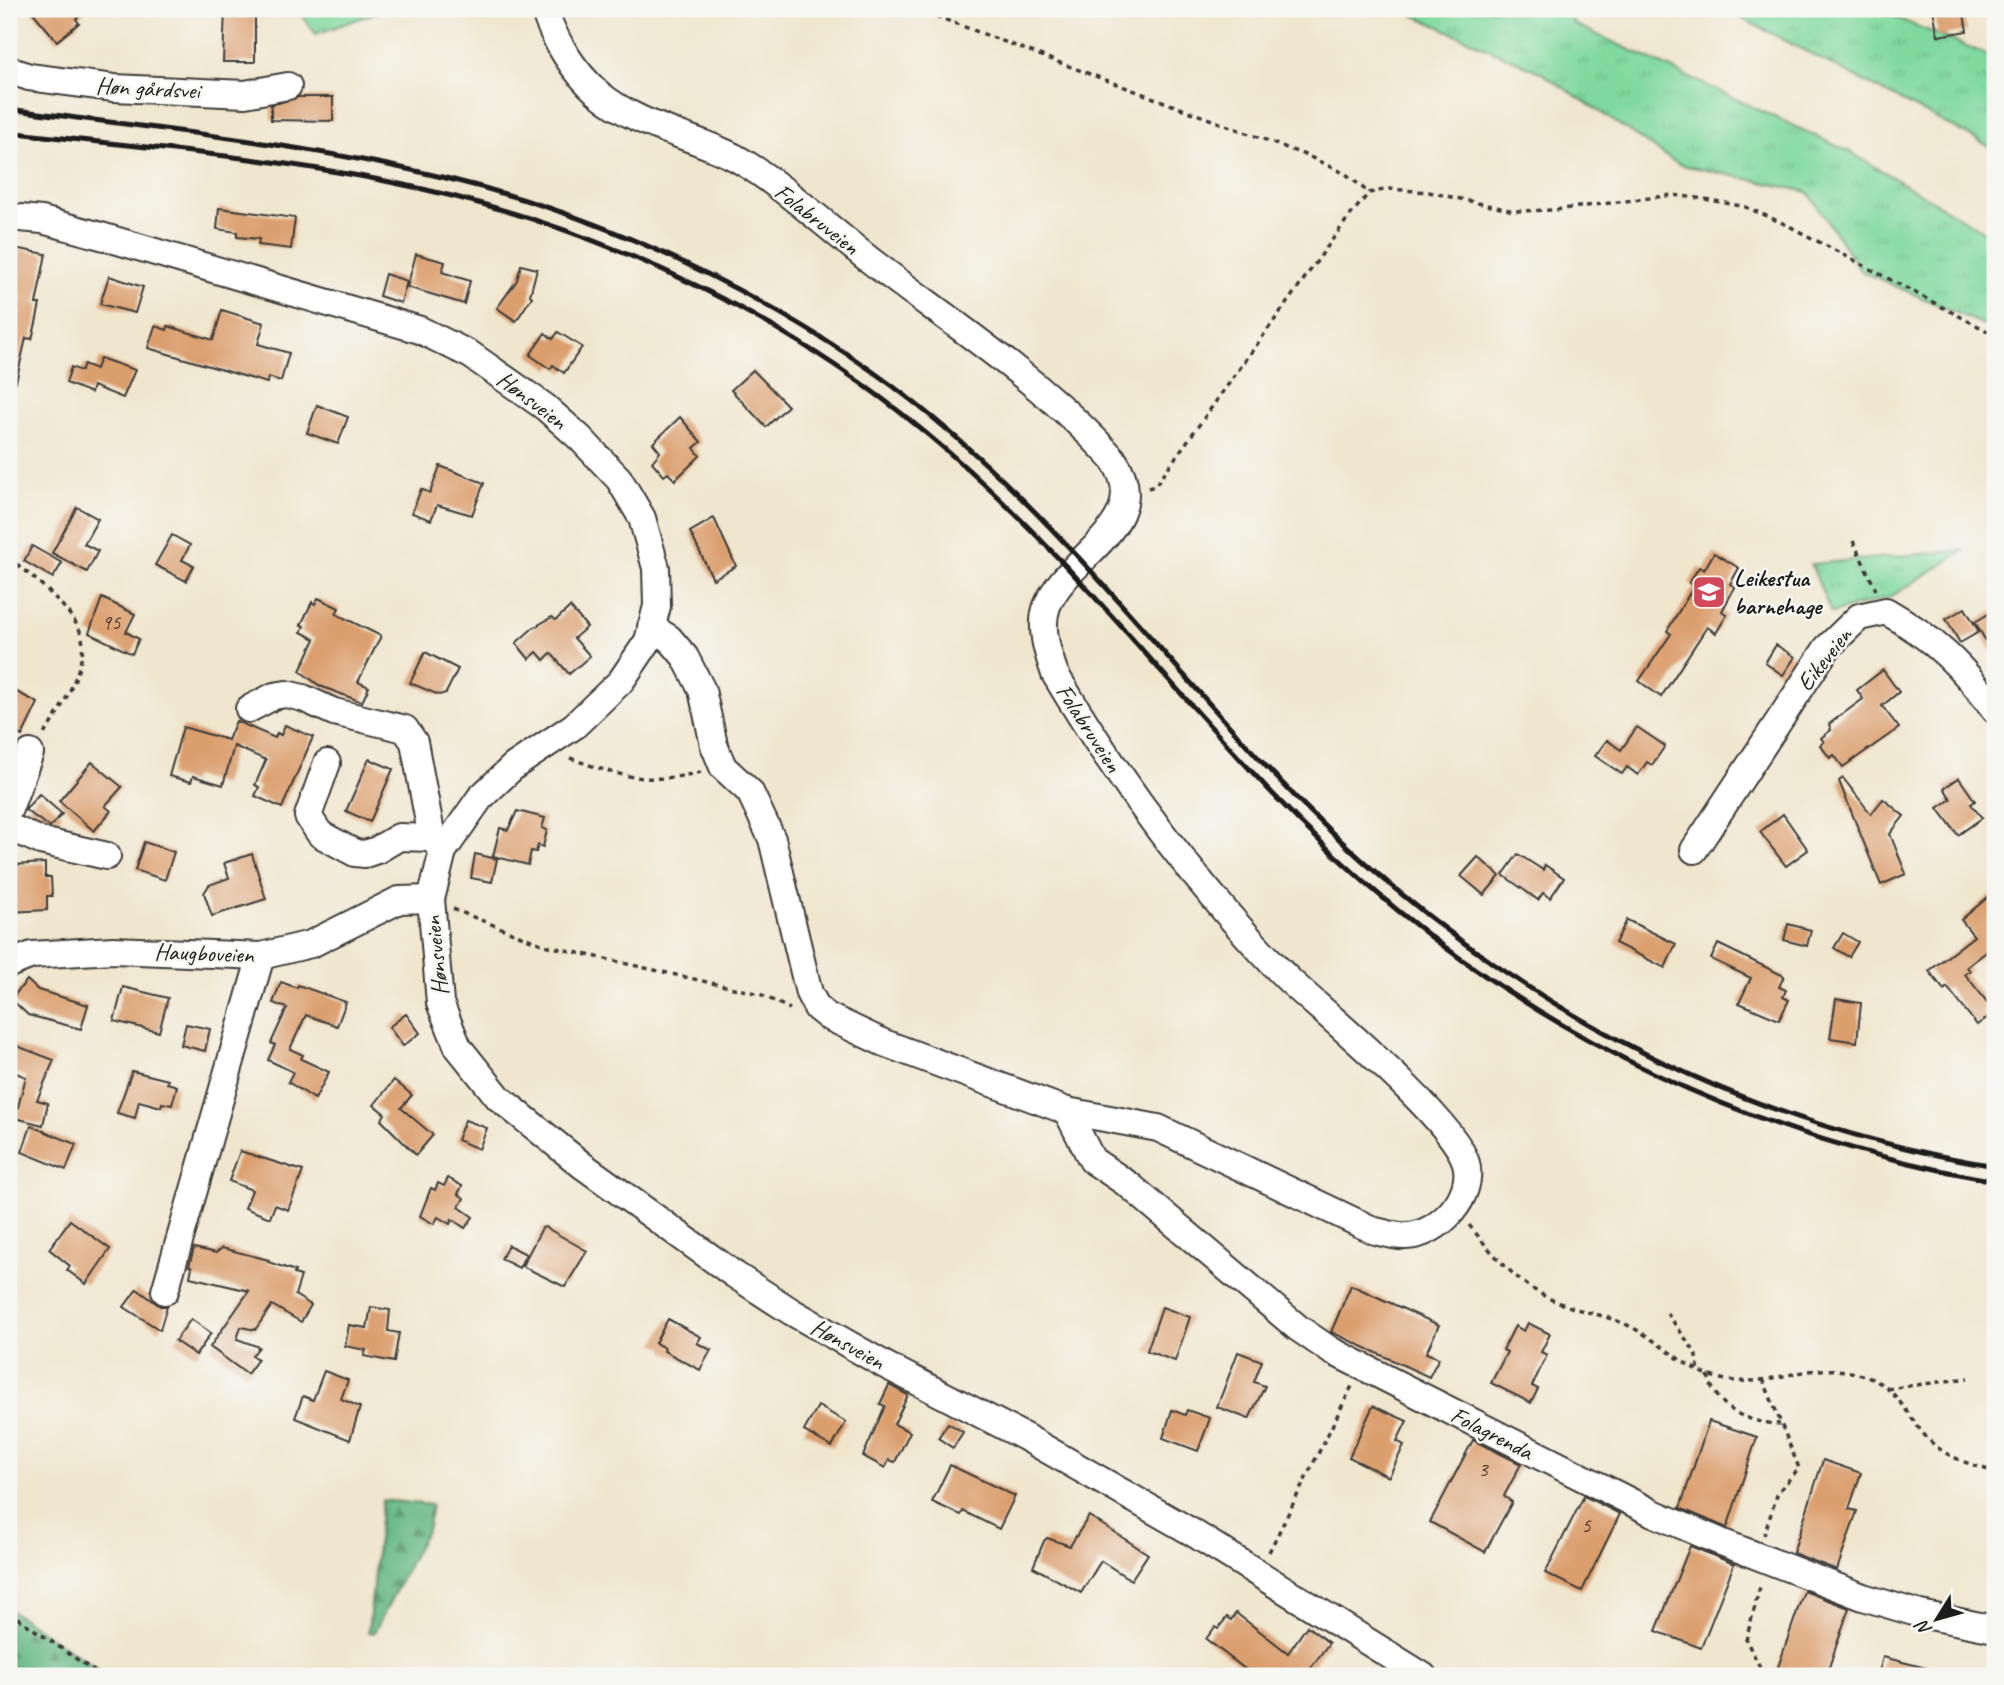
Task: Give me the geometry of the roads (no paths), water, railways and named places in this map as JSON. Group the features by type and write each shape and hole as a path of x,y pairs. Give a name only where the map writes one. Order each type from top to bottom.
{"street":[{"name":"Folabruveien","path":"544,9 558,42 597,92 625,112 656,127 738,159 1031,384 1101,445 1123,474 1125,494 1122,514 1110,532 1061,581 1046,608 1046,650 1055,674 1081,718 1160,833 1226,912 1287,977 1434,1115 1458,1143 1466,1165 1464,1189 1454,1207 1440,1225 1407,1237 1375,1231 1158,1128 1067,1111 884,1043 827,1016 817,1008 808,993 772,839 750,792 723,767 714,745 702,690 684,657 669,638 652,626"},
{"name":"Høn gårdsvei","path":"9,70 29,77 114,88 245,94 288,86"},
{"name":"Hønsveien","path":"9,217 42,220 420,330 471,355 545,407 580,438 619,480 642,518 656,568 657,606 648,640 621,681 574,726 514,766 438,844 431,899 440,1003 458,1047 499,1098 638,1206 792,1312 885,1365 1025,1437 1259,1572 1423,1676"},
{"name":"Eikeveien","path":"1693,850 1827,648 1858,617 1886,611 1951,655 1995,710"},
{"path":"249,709 274,696 286,694 334,712 405,729 414,742 438,844 399,837 365,854 355,853 320,834 311,825 309,816 327,763"},
{"path":"9,809 30,753"},
{"path":"9,827 41,841 107,856"},
{"name":"Haugboveien","path":"9,964 32,955 113,950 261,956 311,944 399,900 431,899"},
{"path":"165,1292 261,956"},
{"name":"Folagrenda","path":"1067,1111 1091,1160 1129,1185 1298,1328 1362,1366 1653,1513 1756,1557 1863,1597 1920,1614 1995,1629"}],"railway":[{"path":"9,109 283,146 446,178 500,192 605,228 706,273 755,299 850,356 910,399 966,446 1069,547 1264,764 1340,840 1421,910 1506,972 1595,1027 1689,1074 1787,1113 1889,1144 1995,1166"},
{"path":"9,132 295,165 450,195 567,231 624,253 734,305 839,368 902,414 960,462 1067,567 1270,791 1346,866 1427,934 1512,993 1600,1046 1693,1091 1790,1128 1890,1158 1995,1181"}],"place":[{"name":"Leikestua barnehage","path":"1709,592"}]}
